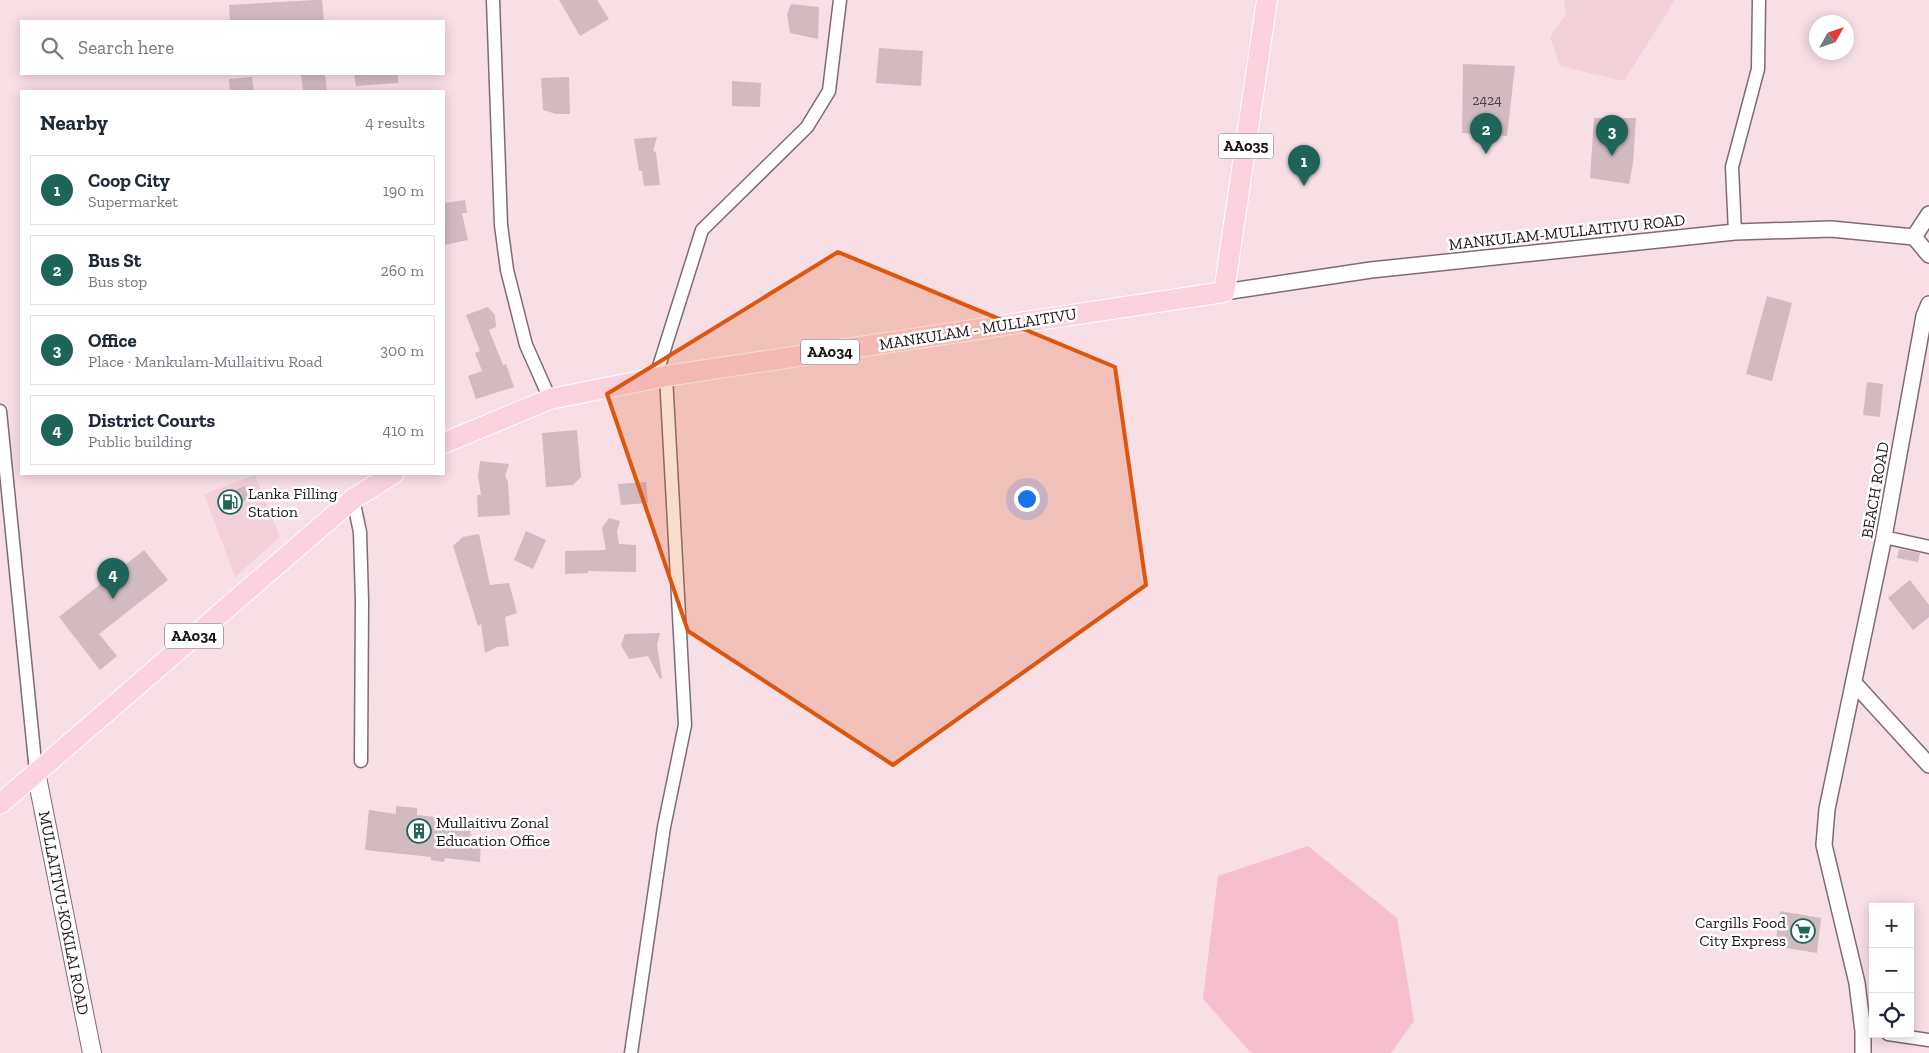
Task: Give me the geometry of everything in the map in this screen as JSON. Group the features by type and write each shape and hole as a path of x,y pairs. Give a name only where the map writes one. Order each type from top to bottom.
{"highway":[{"name":"AA035","path":"1224,292 1267,0"},
{"name":"MANKULAM - MULLAITIVU","path":"445,443 550,399 661,378 1224,292"},
{"name":"AA034","path":"0,804 352,499 391,475"}],"main road":[{"name":"MULLAITIVU-KOKILAI ROAD","path":"36,772 92,1053"}],"street":[{"path":"493,0 501,225 507,270 526,344 550,399"},
{"path":"631,1053 664,827 685,726 661,378 702,230 808,127 829,91 840,0"},
{"path":"1734,232 1732,167 1758,69 1759,0"},
{"path":"1929,214 1914,237 1929,255"},
{"name":"MANKULAM-MULLAITIVU ROAD","path":"1224,292 1371,270 1734,232 1831,229 1914,237"},
{"name":"BEACH ROAD","path":"1863,1053 1868,1032 1824,845 1827,809 1884,537 1924,316 1929,304"},
{"path":"0,410 36,772"},
{"path":"352,499 360,532 362,601 361,762"},
{"path":"1884,537 1929,547"},
{"path":"1854,683 1929,765"},
{"path":"1914,1038 1929,1040"}],"highlighted area":[{"path":"838,252 1115,367 1146,585 893,765 688,631 607,394"}],"shaded area":[{"path":"1564,0 1675,0 1624,81 1560,66 1550,37 1566,14"},
{"path":"255,475 280,537 235,577 204,494"},
{"path":"1308,846 1397,918 1414,1021 1391,1053 1251,1053 1203,999 1218,876"}],"building":[{"path":"322,0 324,20 230,20 229,5"},
{"path":"559,0 597,0 609,19 580,36"},
{"path":"791,4 819,7 818,39 790,33 787,14"},
{"path":"879,48 923,51 921,86 876,83"},
{"path":"1463,64 1515,66 1507,136 1462,133"},
{"path":"301,75 325,75 327,90 303,90"},
{"path":"354,75 398,75 398,83 356,86"},
{"path":"252,77 254,90 230,90 229,79"},
{"path":"569,77 570,114 556,114 543,110 541,78"},
{"path":"732,81 761,83 760,107 732,106"},
{"path":"1594,118 1636,118 1633,163 1629,184 1590,178"},
{"path":"657,137 653,151 656,152 660,185 644,186 642,171 639,171 634,139"},
{"path":"465,200 467,213 462,213 468,240 445,245 445,203"},
{"path":"1767,296 1792,303 1772,381 1746,374"},
{"path":"488,307 495,315 496,327 489,330 503,365 506,364 514,387 476,399 468,376 482,371 475,353 480,351 466,315"},
{"path":"1867,382 1883,384 1880,417 1863,415"},
{"path":"577,430 581,477 573,485 546,487 542,433"},
{"path":"480,461 509,464 505,476 508,482 510,515 478,517 477,495 481,495 478,476"},
{"path":"646,482 648,503 621,505 618,484"},
{"path":"245,486 249,499 222,508 218,496"},
{"path":"609,518 620,521 617,532 619,544 636,545 636,572 588,571 588,573 565,574 565,551 606,550 602,528"},
{"path":"526,531 546,540 533,569 514,560"},
{"path":"479,534 490,585 509,583 517,613 505,617 509,646 497,647 485,653 481,624 478,626 453,546 463,537"},
{"path":"1899,549 1920,553 1918,562 1897,558"},
{"path":"144,550 168,580 99,634 117,656 100,670 59,617"},
{"path":"1910,580 1929,605 1929,617 1913,630 1888,598"},
{"path":"660,633 657,645 662,678 660,679 648,656 629,659 621,645 625,634"},
{"name":"Mullaitivu Zonal Education Office","path":"396,806 417,808 417,815 471,821 470,840 481,841 480,862 445,858 444,862 431,860 431,857 365,850 369,810 396,814"},
{"path":"1780,911 1821,918 1817,953 1775,946"}],"place":[{"name":"Bus St","path":"1486,154"},
{"name":"Office","path":"1612,156"},
{"name":"Coop City","path":"1304,186"},
{"name":"Lanka Filling Station","path":"230,502"},
{"name":"District Courts","path":"113,599"},
{"name":"Mullaitivu Zonal Education Office","path":"419,831"},
{"name":"Cargills Food City Express","path":"1803,931"}]}
